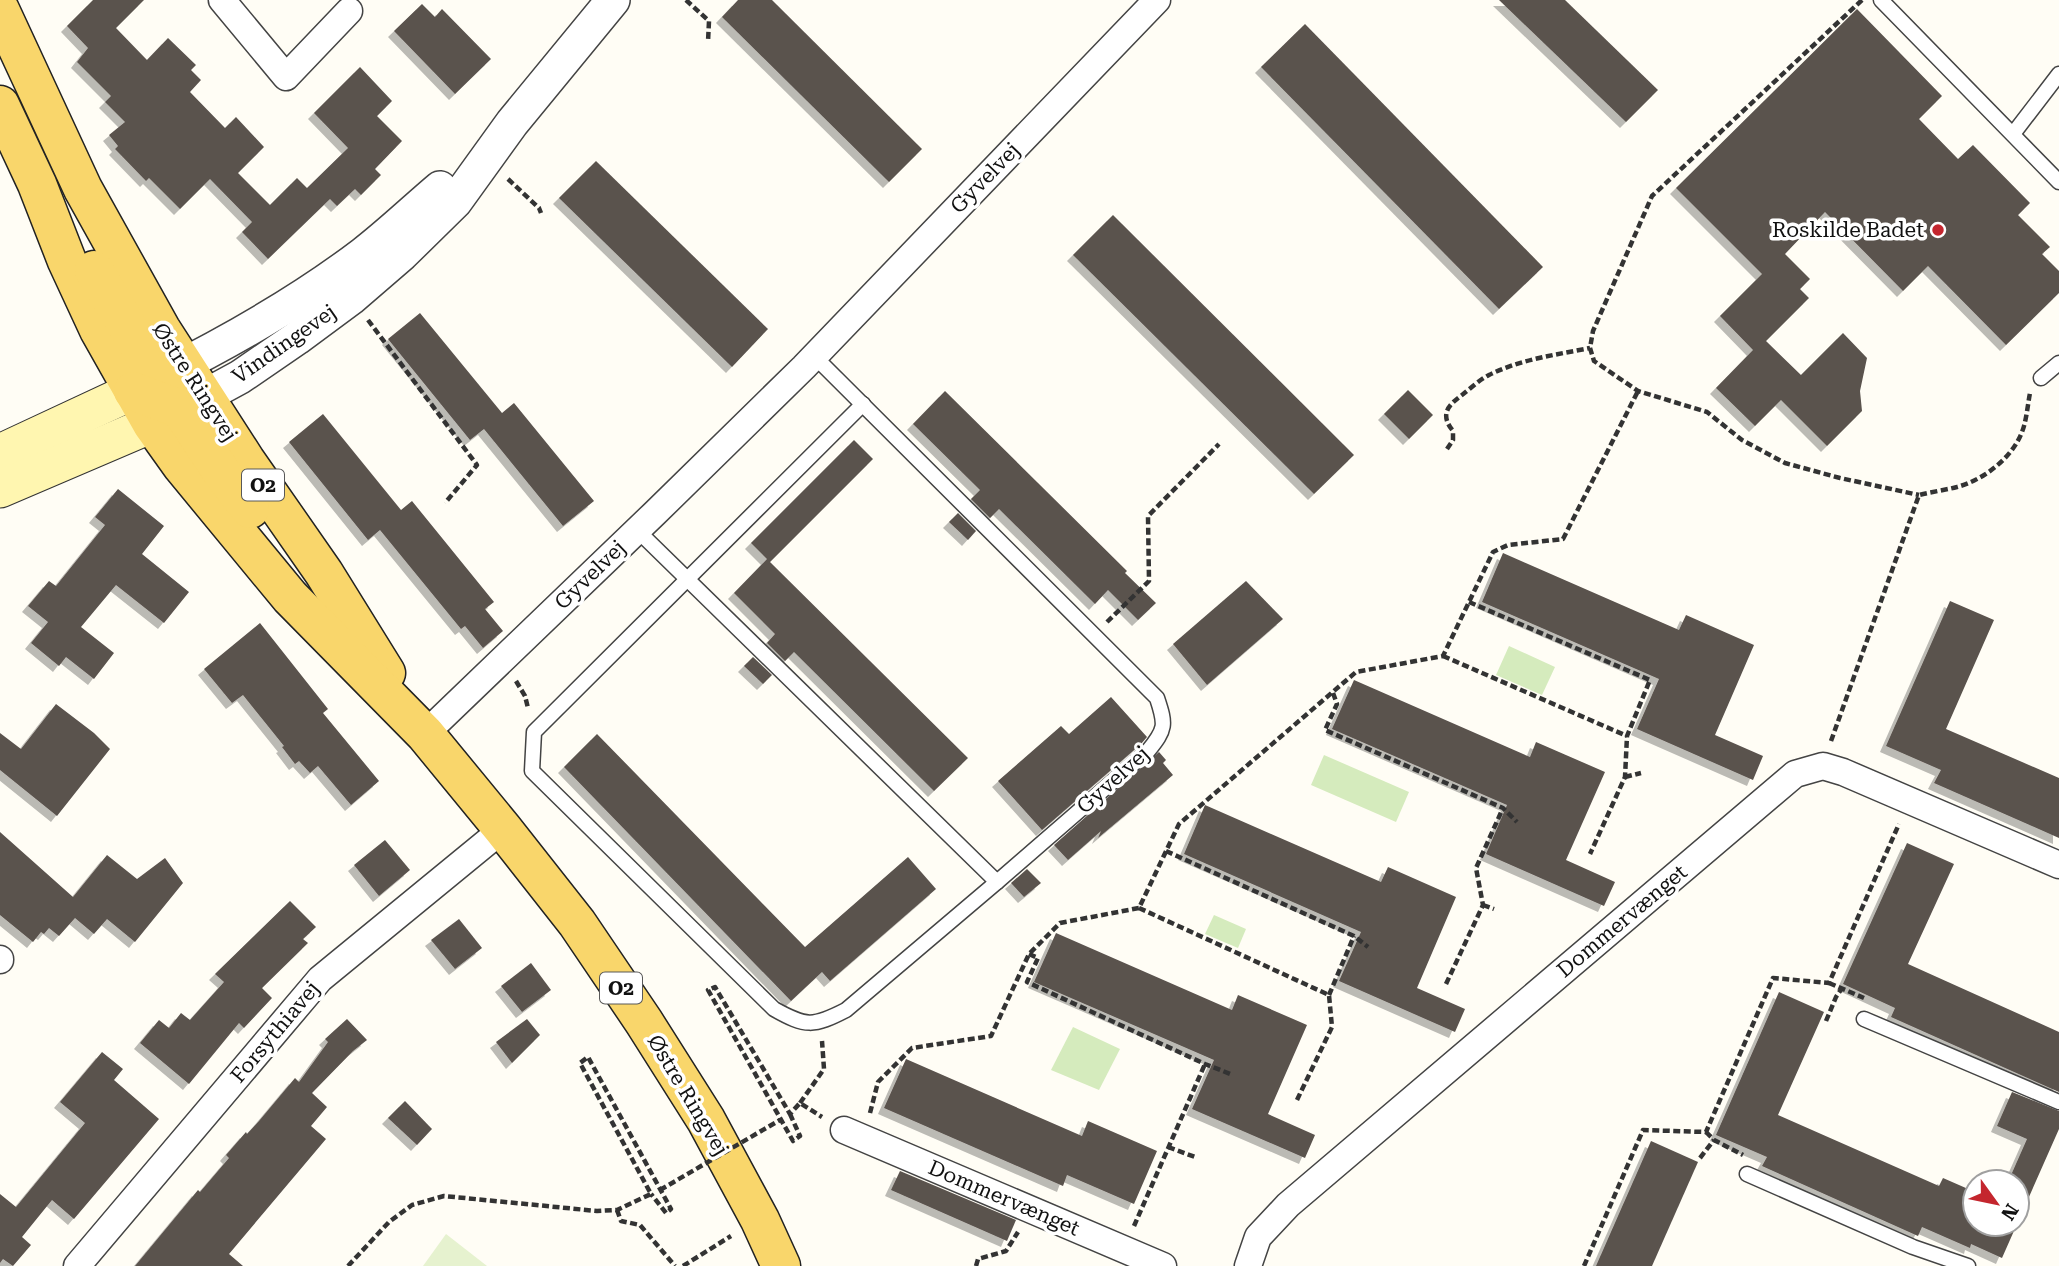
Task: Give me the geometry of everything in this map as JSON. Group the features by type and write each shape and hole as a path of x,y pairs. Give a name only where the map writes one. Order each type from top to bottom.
{"main road":[{"name":"Østre Ringvej","path":"0,10 83,189 161,330 158,378 179,410 182,466 290,597 425,734 577,923 706,1120 760,1220 781,1266"},
{"name":"Østre Ringvej","path":"0,105 99,330 158,378 179,410 324,573 425,734"},
{"name":"Vindingevej","path":"0,453 158,378"},
{"name":"Vindingevej","path":"0,489 179,410"}],"street":[{"path":"222,0 286,77 354,5"},
{"name":"Vindingevej","path":"179,410 240,377 351,298 402,254 455,202 512,123 613,0"},
{"name":"Gyvelvej","path":"425,734 638,530 814,356 1157,0"},
{"name":"Vindingevej","path":"158,378 257,325 363,254 512,123"},
{"path":"1823,766 1843,772 2059,865"},
{"name":"Dommervænget","path":"1248,1266 1258,1237 1288,1205 1795,774 1823,766"},
{"name":"Forsythiavej","path":"77,1266 320,979 503,828"},
{"name":"Dommervænget","path":"854,1134 1164,1266"}],"lane":[{"path":"1881,0 2059,182"},
{"path":"2013,134 2059,74"},
{"name":"Gyvelvej","path":"814,356 1157,698 1163,717 1162,734 1149,751 997,882"},
{"path":"2041,378 2059,363"},
{"path":"638,530 687,578 997,882 846,1010 821,1023 795,1021 774,1009 532,771 534,732 687,578 863,404"},
{"path":"1864,1019 2059,1102"},
{"path":"1746,1174 1913,1247 1968,1266"}],"path":[{"path":"686,0 709,22 708,42"},
{"path":"1862,0 1652,195 1593,331 1590,348 1594,361 1638,391 1707,412 1742,440 1785,463 1919,495 1959,486 1999,464 2017,443 2024,426 2031,390 2041,378"},
{"path":"486,160 539,208 541,213"},
{"path":"351,298 477,465 445,503"},
{"path":"1447,449 1453,440 1453,431 1447,424 1449,406 1487,376 1528,360 1590,348"},
{"path":"1443,656 1493,552 1508,545 1563,539 1638,391"},
{"path":"1093,635 1149,581 1148,516 1219,444"},
{"path":"1823,766 1919,495"},
{"path":"1469,601 1650,680 1627,736 1625,777 1590,854"},
{"path":"1139,908 1179,824 1356,672 1443,656 1627,736"},
{"path":"502,660 525,696 534,732"},
{"path":"1333,692 1337,704 1325,730 1503,808 1517,822"},
{"path":"1625,777 1641,773"},
{"path":"1829,983 1909,801"},
{"path":"1446,984 1483,905 1476,868 1503,808"},
{"path":"1166,851 1354,936 1368,947"},
{"path":"1483,905 1494,909"},
{"path":"800,1103 854,1134 878,1082 912,1048 991,1036 1029,954 1060,923 1139,908 1329,995"},
{"path":"1296,1101 1332,1027 1329,995 1354,936"},
{"path":"1029,954 1038,958 1027,982 1205,1064 1233,1074"},
{"path":"1706,1132 1773,978 1829,983 1854,994"},
{"path":"715,987 790,1114 800,1136 793,1141 780,1120 708,990 715,987"},
{"path":"1826,1021 1842,988"},
{"path":"790,1114 824,1069 821,1023"},
{"path":"588,1057 660,1190 671,1209 666,1213 651,1194 580,1063 588,1057"},
{"path":"1124,1249 1205,1064"},
{"path":"660,1190 780,1120"},
{"path":"1584,1266 1643,1130 1706,1132 1714,1140 1745,1156 1746,1174"},
{"path":"1700,1158 1714,1140"},
{"path":"1168,1147 1195,1157"},
{"path":"348,1266 389,1222 412,1205 444,1196 597,1211 618,1210 651,1194"},
{"path":"618,1210 621,1221 640,1225 675,1266"},
{"path":"975,1266 978,1259 1006,1251 1032,1210"},
{"path":"683,1266 760,1220"}],"green space":[{"path":"1509,646 1555,667 1542,695 1496,675"},
{"path":"1324,755 1409,792 1396,822 1311,785"},
{"path":"1214,915 1246,929 1238,948 1205,934"},
{"path":"1073,1027 1120,1049 1099,1090 1051,1070"},
{"path":"446,1234 487,1266 423,1266"}],"building":[{"path":"93,0 144,0 116,28 147,60 168,38 196,65 191,70 201,80 190,92 225,128 236,117 264,147 238,173 270,205 297,178 307,188 348,148 314,113 360,67 392,101 377,116 402,141 375,169 381,175 361,195 355,189 337,206 330,199 268,259 242,232 252,222 210,179 180,209 149,178 146,181 115,149 118,146 109,135 125,122 105,102 111,96 77,62 88,48 67,26"},
{"path":"738,0 772,0 922,149 889,182 722,17"},
{"path":"1499,0 1565,0 1658,90 1626,122"},
{"path":"422,4 435,17 442,9 491,59 455,94 394,31"},
{"name":"Roskilde Badet","path":"1857,9 1942,96 1919,119 1958,159 1973,145 2030,203 2018,215 2050,247 2042,254 2059,271 2059,293 2006,345 1928,266 1903,291 1825,212 1785,254 1810,279 1800,289 1809,298 1766,341 1801,375 1843,333 1867,358 1860,391 1862,411 1827,446 1781,400 1755,426 1716,388 1753,350 1720,316 1762,274 1676,188"},
{"path":"1305,24 1543,267 1499,309 1261,67"},
{"path":"596,161 768,329 732,367 559,198"},
{"path":"1113,215 1354,455 1314,494 1073,255"},
{"path":"420,313 502,413 514,403 594,501 563,526 484,429 470,440 388,339"},
{"path":"1408,390 1433,415 1409,439 1384,414"},
{"path":"945,391 1156,603 1138,620 1108,590 1095,604 999,509 990,518 971,499 980,490 913,424"},
{"path":"323,414 401,510 412,501 494,602 485,609 503,631 483,648 465,626 461,629 380,530 368,540 289,442"},
{"path":"854,440 873,459 770,562 968,758 934,791 794,652 785,661 767,643 775,634 734,593 767,559 751,543"},
{"path":"118,489 164,526 142,554 189,592 164,623 116,585 81,627 114,653 94,679 66,657 59,666 31,643 48,622 28,606 49,581 56,586 105,525 95,517"},
{"path":"958,513 976,531 968,540 949,522"},
{"path":"1503,553 1679,630 1686,615 1754,645 1715,735 1763,756 1753,780 1637,729 1659,679 1482,602"},
{"path":"1246,581 1283,619 1207,685 1173,644"},
{"path":"1950,601 1994,620 1946,729 2059,778 2059,838 1934,783 1941,770 1886,746"},
{"path":"260,623 328,709 323,713 379,781 351,805 318,766 310,773 299,761 295,764 243,695 232,703 204,669"},
{"path":"753,657 772,675 763,684 744,666"},
{"path":"1354,680 1530,757 1536,742 1605,772 1566,860 1615,882 1604,906 1486,854 1507,805 1332,729"},
{"path":"1111,697 1147,737 1042,830 998,781 1061,726 1069,734"},
{"path":"56,704 110,749 57,816 0,770 0,733 21,749"},
{"path":"597,734 805,947 908,857 936,889 830,981 822,972 791,1001 564,767"},
{"path":"1159,752 1166,760 1163,763 1173,775 1068,860 1054,845"},
{"path":"1205,805 1381,882 1388,867 1456,897 1417,988 1465,1009 1455,1032 1339,981 1361,932 1184,854"},
{"path":"0,832 73,897 107,855 137,879 165,858 183,883 135,942 107,919 94,934 75,918 59,936 49,928 44,934 41,932 33,942 0,915"},
{"path":"385,840 410,870 379,896 354,865"},
{"path":"1907,843 1954,864 1908,964 2059,1032 2059,1092 1891,1017 1895,1008 1843,984"},
{"path":"1027,869 1041,883 1024,897 1011,883"},
{"path":"290,901 316,927 303,939 308,943 262,988 272,998 244,1028 239,1023 189,1084 140,1043 159,1020 169,1028 181,1013 190,1020 224,982 215,974"},
{"path":"459,919 482,948 455,969 431,940"},
{"path":"1056,933 1232,1010 1238,995 1307,1025 1268,1114 1315,1135 1305,1158 1192,1109 1214,1060 1034,982"},
{"path":"531,963 551,990 522,1012 501,986"},
{"path":"1779,992 1824,1012 1778,1115 1939,1186 1943,1178 1961,1186 1961,1238 2011,1238 2002,1258 1971,1244 1970,1248 1922,1227 1918,1236 1762,1166 1767,1157 1716,1135"},
{"path":"347,1019 367,1040 312,1093 327,1107 311,1126 326,1139 229,1254 243,1266 135,1266 198,1190 200,1192 229,1158 226,1155 246,1132 247,1134 295,1078 299,1082 328,1042 325,1039"},
{"path":"527,1019 540,1035 512,1063 496,1042"},
{"path":"102,1052 123,1069 114,1080 159,1119 74,1219 52,1200 22,1237 31,1245 13,1266 3,1259 0,1263 0,1194 16,1207 85,1123 60,1102"},
{"path":"906,1059 1082,1136 1088,1121 1157,1151 1134,1204 1067,1175 1063,1186 884,1108"},
{"path":"2012,1092 2059,1111 2059,1129 2031,1192 2031,1168 2014,1168 2027,1139 1997,1126"},
{"path":"405,1101 432,1129 417,1145 388,1118"},
{"path":"1651,1141 1698,1162 1652,1266 1596,1266"},
{"path":"900,1171 1016,1220 1007,1241 891,1190"}],"place":[{"name":"Roskilde Badet","path":"1938,230"}]}
